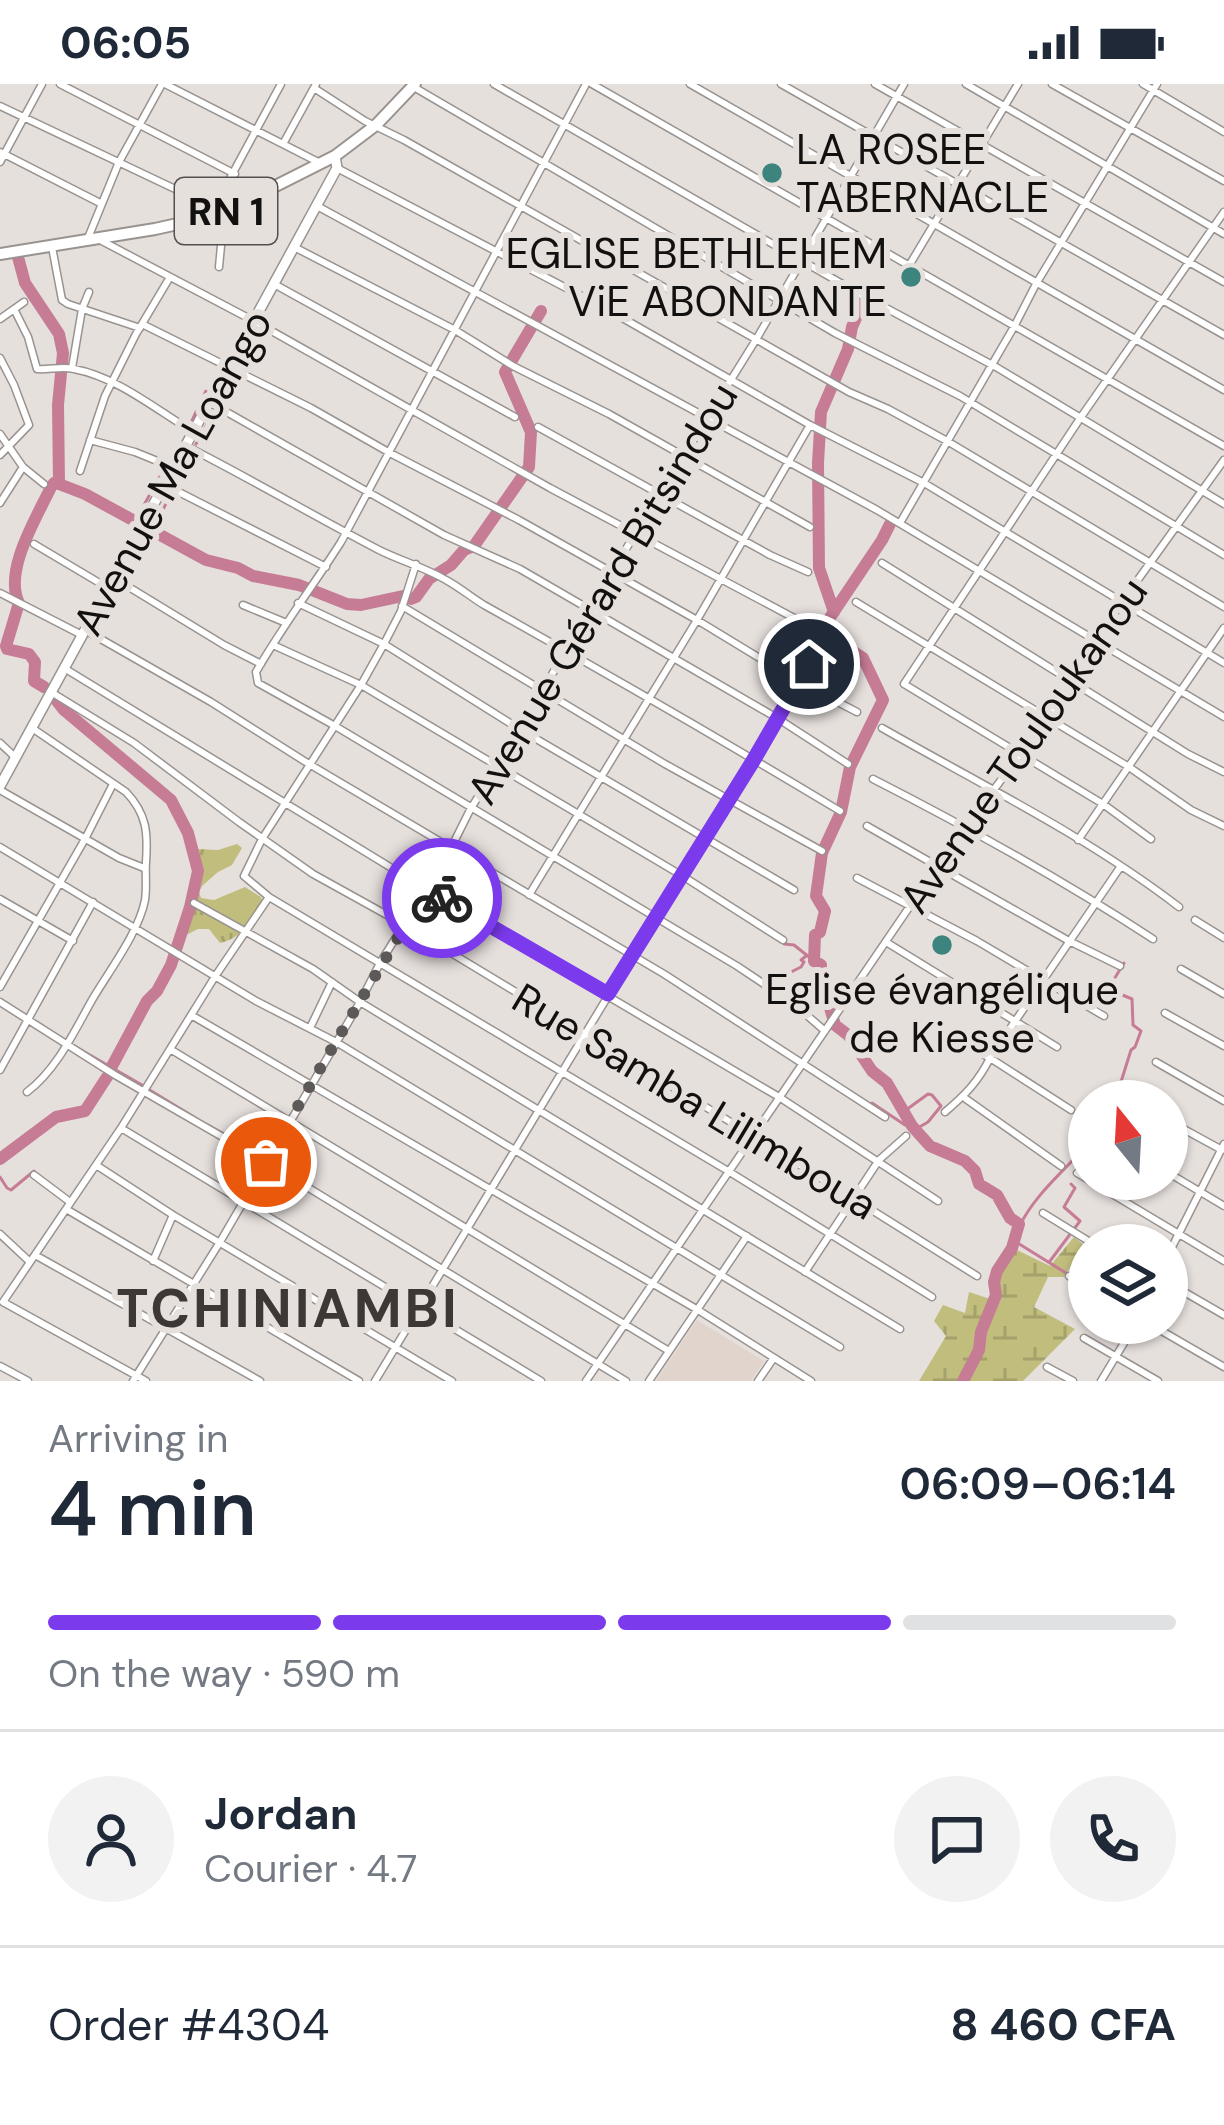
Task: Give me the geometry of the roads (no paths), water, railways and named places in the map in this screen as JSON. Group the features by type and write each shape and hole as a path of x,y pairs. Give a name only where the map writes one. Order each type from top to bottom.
{"highway":[{"name":"RN 1","path":"0,254 93,240 216,211 336,162 412,85"}],"main road":[{"name":"Avenue Ma Loango","path":"0,788 336,162"}],"street":[{"path":"42,84 1,156 100,203"},
{"path":"60,84 235,174"},
{"path":"322,164 163,84 118,162 100,203 93,240 254,321 809,626"},
{"path":"216,211 218,197 235,174 280,84"},
{"path":"494,84 857,293 992,365 1224,504"},
{"path":"825,1030 794,1004 553,855 258,683 256,672 346,532 542,162 589,84 1224,446"},
{"path":"690,84 1224,390"},
{"path":"781,84 1224,335"},
{"path":"874,84 1224,282"},
{"name":"Avenue Gérard Bitsindou","path":"135,1378 904,84"},
{"path":"966,84 1224,234"},
{"path":"910,264 1018,84"},
{"path":"1052,84 1224,181"},
{"path":"1143,84 1224,132"},
{"path":"412,85 836,333 970,403 1224,555"},
{"path":"283,144 315,86 365,121 849,392 947,441 1224,607"},
{"path":"900,524 1155,87"},
{"path":"0,106 216,211 223,224 219,267"},
{"path":"336,162 924,483 1224,663"},
{"path":"316,206 900,524 1224,717"},
{"path":"1151,839 1103,804 904,684 1224,212"},
{"path":"52,247 60,296 68,304 141,326 230,366 614,572 857,712"},
{"path":"294,247 455,330 810,527"},
{"path":"80,471 112,382 170,277"},
{"path":"274,284 514,416"},
{"path":"72,368 88,292"},
{"path":"0,319 24,302"},
{"path":"14,309 37,369 72,368 112,382 193,432"},
{"path":"0,358 29,425 0,454"},
{"path":"209,402 444,535 520,569 848,764"},
{"path":"529,895 811,424"},
{"path":"538,428 808,572"},
{"path":"0,434 23,467 44,484"},
{"path":"90,440 174,467"},
{"path":"186,446 416,565 649,695 701,731 840,811"},
{"name":"Avenue Touloukanou","path":"586,1381 938,865 1224,460"},
{"path":"0,503 23,467"},
{"path":"165,484 326,567"},
{"path":"34,544 261,664"},
{"path":"882,563 1224,772"},
{"path":"416,565 384,644 243,874 269,896 932,1297"},
{"path":"0,592 211,702 632,956 886,1117"},
{"path":"856,602 1224,826"},
{"path":"298,603 384,644 520,730 794,890"},
{"path":"243,605 285,623"},
{"path":"402,606 822,851"},
{"path":"1078,840 1224,628"},
{"path":"273,645 361,685 783,940"},
{"path":"375,1381 809,664"},
{"path":"64,668 779,1097 938,1201"},
{"name":"Rue Samba Lilimboua","path":"51,692 134,743 313,874 752,1135 976,1276"},
{"path":"27,1092 42,1081 128,941 144,903 147,826 134,801 32,728"},
{"path":"882,728 1121,866 1179,908"},
{"path":"0,743 15,757"},
{"path":"873,779 967,827 1153,939"},
{"path":"0,987 113,784"},
{"path":"0,788 118,858 145,868"},
{"path":"867,826 1120,966"},
{"path":"0,848 256,1000 336,1042 840,1347"},
{"path":"946,1112 965,1098 1121,866"},
{"path":"857,878 1104,1016"},
{"path":"146,1381 2,1301 121,1128 269,896"},
{"path":"0,899 73,941"},
{"path":"0,1070 93,902"},
{"path":"194,903 313,969 900,1329"},
{"path":"1195,920 1224,938"},
{"path":"886,941 1057,1047"},
{"path":"1181,969 1224,994"},
{"path":"310,1028 332,982"},
{"path":"0,1002 624,1380"},
{"path":"1165,1012 1224,1046"},
{"path":"191,1015 698,1310 811,1381"},
{"path":"928,1024 1068,1108"},
{"path":"170,1049 669,1351"},
{"path":"1156,1062 1224,1101"},
{"path":"965,1098 1061,1166"},
{"path":"121,1128 541,1381"},
{"path":"1183,1224 1223,1148 1188,1130"},
{"path":"805,1272 878,1160 906,1136"},
{"path":"96,1165 452,1381"},
{"path":"34,1175 68,1206 153,1261 359,1381"},
{"path":"1188,1184 1224,1206"},
{"path":"1124,1200 1165,1224"},
{"path":"1042,1213 1068,1229"},
{"path":"153,1261 173,1215"},
{"path":"0,1234 33,1258 260,1381"},
{"path":"649,1381 747,1236"},
{"path":"1188,1238 1224,1261"},
{"path":"1188,1294 1224,1315"},
{"path":"1094,1344 1158,1381"},
{"path":"1101,1381 1124,1344"},
{"path":"1184,1344 1224,1367"},
{"path":"758,1381 773,1359"},
{"path":"0,1366 28,1381"},
{"path":"1047,1367 1073,1381"}],"waterway":[{"path":"18,257 25,283 59,334 63,353 59,484 51,487 18,560 15,590 19,603 6,646 29,654 35,662 34,681 44,687"},
{"path":"834,612 819,568 821,412 865,298"},
{"path":"59,484 206,560 253,576 299,585 347,604 403,596 411,599 429,579 474,546 529,467 531,432 505,372 541,311"},
{"path":"189,427 206,391"},
{"path":"196,444 225,392"},
{"path":"154,528 185,465"},
{"path":"139,514 164,469"},
{"path":"890,524 825,625 831,637 863,658 883,700 850,767 841,812 822,853 816,896 825,911 815,935 814,961 821,965 835,1025 887,1083 912,1126 930,1146 965,1161 979,1184 997,1195 1019,1224 1012,1248 997,1271 996,1295 979,1350 963,1381"},
{"path":"57,701 171,800 188,833 198,871 171,965 111,1068"},
{"path":"784,944 794,945 814,961"},
{"path":"781,985 806,956"},
{"path":"1122,1080 1141,1031 1133,1025 1132,999 1108,989 1124,963"},
{"path":"69,1043 142,1085"},
{"path":"0,1159 56,1117 85,1111 107,1077"},
{"path":"148,1089 194,1117"},
{"path":"906,1110 928,1094 941,1106 916,1129"},
{"path":"872,1103 910,1125"},
{"path":"208,1125 252,1150"},
{"path":"1019,1227 1068,1165"},
{"path":"0,1177 11,1190 34,1171"},
{"path":"1050,1261 1080,1221 1064,1207 1068,1200"},
{"path":"1016,1242 1066,1273"}],"place":[{"name":"LA ROSEE TABERNACLE","path":"772,173"},
{"name":"EGLISE BETHLEHEM ViE ABONDANTE","path":"911,277"},
{"name":"Eglise évangélique de Kiesse","path":"942,945"}],"district":[{"name":"TCHINIAMBI","path":"288,1308"}]}
